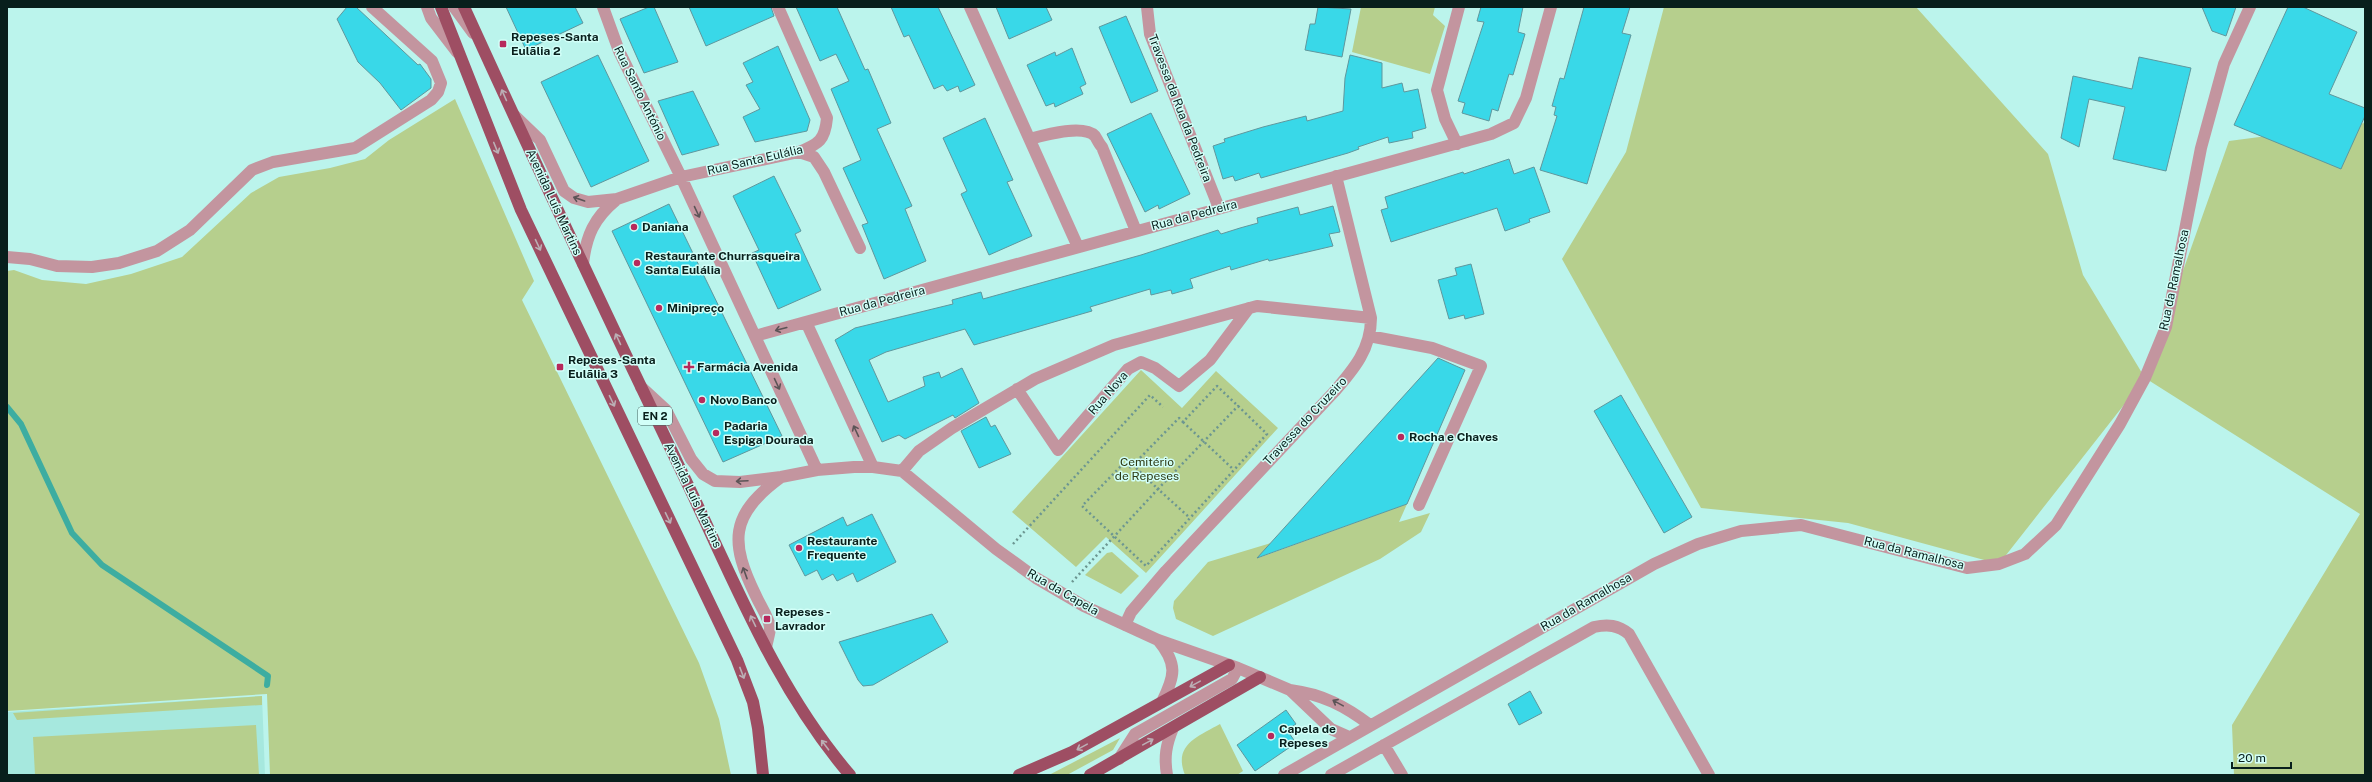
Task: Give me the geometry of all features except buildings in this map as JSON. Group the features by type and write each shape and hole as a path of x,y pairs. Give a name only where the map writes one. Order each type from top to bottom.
{"main road":[{"path":"441,7 460,56"},
{"name":"Avenida Luís Martins","path":"464,7 583,264 766,648 804,715 850,775"},
{"name":"EN 2","path":"460,56 521,210 737,660 753,702 758,728 763,775"},
{"path":"1019,775 1072,752 1162,702 1234,667"},
{"path":"1090,775 1260,677"}],"street":[{"path":"7,257 30,259 57,266 76,267 119,263 152,253 190,230 252,170 273,162 355,148 431,100 438,92 441,83 432,61 372,7"},
{"path":"427,7 431,18 460,56"},
{"path":"454,7 481,44"},
{"name":"Rua Santo António","path":"603,7 619,50 681,177 817,470"},
{"name":"Rua Santa Eulália","path":"617,199 681,177 798,152 814,146 826,133 827,118 778,7"},
{"path":"970,7 1078,247"},
{"name":"Travessa da Rua da Pedreira","path":"1147,7 1150,34 1219,208"},
{"path":"1456,144 1445,118 1437,90 1459,7"},
{"name":"Rua da Pedreira","path":"755,336 1136,230 1491,134 1514,123 1526,98 1551,7"},
{"name":"Rua da Ramalhosa","path":"1284,775 1654,564 1698,544 1741,531 1801,525 1967,568 1999,564 2025,554 2056,525 2120,424 2145,378 2166,327 2201,148 2222,72 2250,7"},
{"path":"513,114 540,140 564,191 574,198 588,202 617,199"},
{"path":"1030,140 1053,133 1075,131 1088,132 1095,136 1102,147 1136,230"},
{"path":"798,152 814,157 824,172 860,248"},
{"name":"Travessa do Cruzeiro","path":"1125,625 1131,612 1166,571 1357,366 1369,336 1371,318 1336,176"},
{"path":"583,264 585,244 592,225 603,210 617,199"},
{"path":"641,387 666,410 691,458 703,474 715,481 781,477 817,470 873,467 902,471 919,451 952,428 1017,389 1035,379 1114,345 1257,306 1371,318"},
{"name":"Rua Nova","path":"1017,389 1058,450 1128,369 1141,362 1155,368 1179,386 1210,360 1249,308"},
{"path":"806,322 873,467"},
{"path":"1369,336 1432,348 1481,366 1419,505"},
{"name":"Rua da Capela","path":"902,471 1004,554 1036,578 1061,593 1158,640 1234,667 1290,690 1331,729 1349,737"},
{"path":"766,648 770,626 746,575 738,548 740,524 750,505 761,492 781,477"},
{"path":"1331,775 1594,627 1607,625 1620,627 1630,634 1709,775"},
{"path":"1158,640 1172,661 1174,671 1172,683 1162,702"},
{"path":"1119,759 1135,734 1232,679 1234,667"},
{"path":"1290,690 1310,692 1330,699 1350,710 1370,725"},
{"path":"1167,775 1165,760 1166,744 1173,728"},
{"path":"1384,745 1402,775"}],"path":[{"path":"1183,422 1217,386 1267,434 1234,470 1146,566 1082,506 1125,462 1131,468 1179,418 1183,422 1203,441 1234,470"},
{"path":"1004,554 1150,395 1163,407"},
{"path":"1061,593 1203,441 1238,406"},
{"path":"1133,465 1190,518"}],"shaded area":[{"path":"262,696 265,775 7,775 7,712"}],"green space":[{"path":"1361,7 1435,7 1433,15 1445,26 1430,74 1352,52"},
{"path":"1664,7 1916,7 2048,154 2083,275 2145,378 1999,564 1848,523 1701,508 1562,259 1626,152"},
{"path":"455,99 534,281 522,300 699,663 719,719 731,775 270,775 267,694 7,711 7,271 14,270 42,280 86,284 131,274 182,257 251,193 279,177 330,168 365,159 389,140"},
{"path":"2365,123 2365,775 2234,775 2232,725 2360,514 2145,378 2229,141"},
{"name":"Cemitério de Repeses","path":"1141,370 1182,408 1216,371 1278,428 1146,573 1106,537 1076,567 1012,512"},
{"path":"1407,504 1399,522 1430,513 1421,532 1380,559 1213,636 1176,619 1173,608 1174,601 1208,562 1271,543 1258,558"},
{"path":"1112,552 1139,576 1121,594 1085,575 1107,553"},
{"path":"262,696 262,705 17,720 13,713"},
{"path":"1220,724 1243,771 1237,775 1185,775 1182,765 1182,756 1189,743 1203,733"},
{"path":"256,725 259,775 35,775 33,737"},
{"path":"1120,738 1113,750 1067,775 1049,775"}],"waterway":[{"path":"7,407 21,424 72,533 102,565 268,676 267,685"}],"place":[{"name":"Repeses-Santa Eulãlia 2","path":"503,44"},
{"name":"Daniana","path":"634,227"},
{"name":"Restaurante Churrasqueira Santa Eulália","path":"637,263"},
{"name":"Minipreço","path":"659,308"},
{"name":"Repeses-Santa Eulãlia 3","path":"560,367"},
{"name":"Farmácia Avenida","path":"689,367"},
{"name":"Novo Banco","path":"702,400"},
{"name":"Padaria Espiga Dourada","path":"716,433"},
{"name":"Rocha e Chaves","path":"1401,437"},
{"name":"Restaurante Frequente","path":"799,548"},
{"name":"Repeses - Lavrador","path":"767,619"},
{"name":"Capela de Repeses","path":"1271,736"}]}
